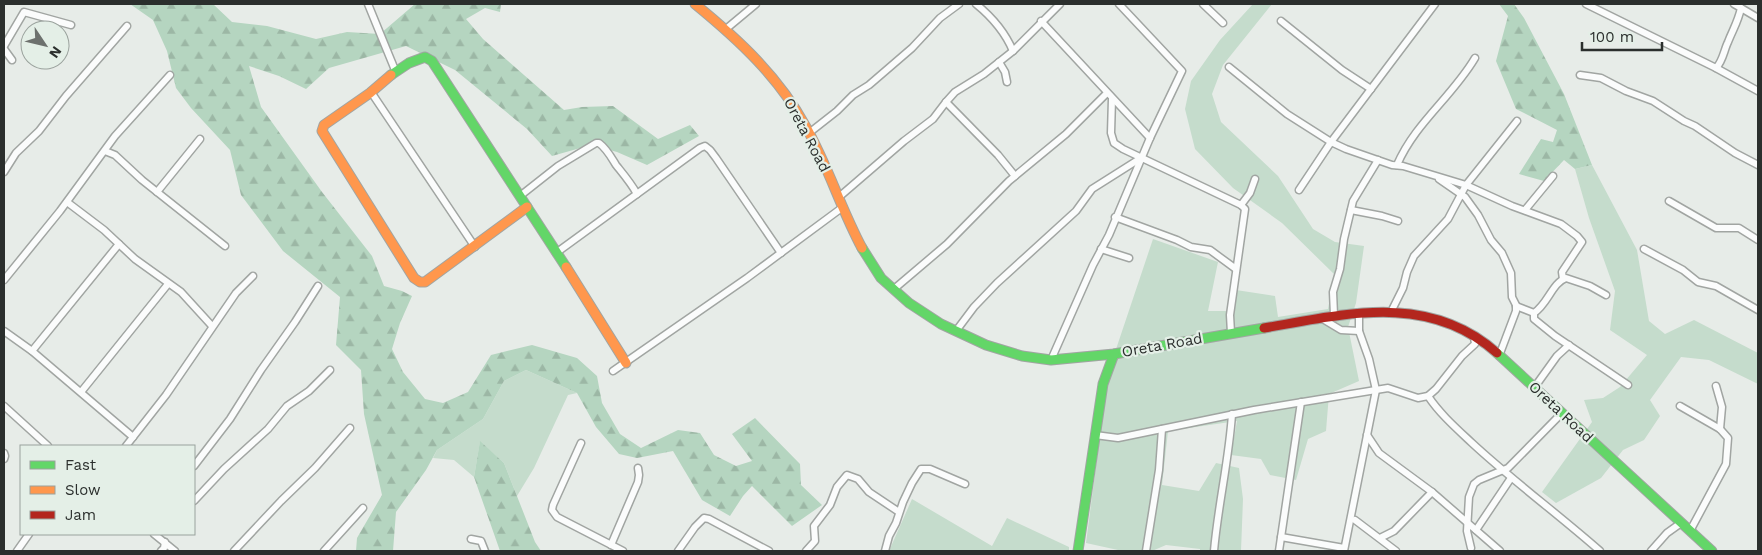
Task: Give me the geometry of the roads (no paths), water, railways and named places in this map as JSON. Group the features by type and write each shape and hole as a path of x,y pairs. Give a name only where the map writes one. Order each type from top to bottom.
{"street":[{"path":"368,4 395,70"},
{"name":"Oreta Road","path":"695,4 726,29 760,62 787,95 809,133 861,246 881,278 909,303 941,324 986,345 1022,356 1051,360 1114,354 1334,315 1406,312 1436,318 1465,330 1499,356 1712,551"},
{"path":"726,29 756,4"},
{"path":"809,133 853,95 869,85 912,48 940,18 959,4"},
{"path":"976,4 1008,38 1012,51"},
{"path":"839,198 904,141 933,119 955,92 984,74 1012,51 1060,4"},
{"path":"1051,360 1182,71 1118,4"},
{"path":"1203,4 1223,23"},
{"path":"1299,190 1331,142 1434,4"},
{"path":"1586,4 1716,68 1758,92"},
{"path":"1734,4 1758,18"},
{"path":"1716,68 1733,33 1741,8"},
{"path":"12,60 4,47 24,12 71,25"},
{"path":"1281,21 1342,70 1370,89"},
{"path":"1041,22 1150,138"},
{"path":"4,172 16,153 39,131 66,96 127,26"},
{"path":"527,207 475,247 425,282 420,282 414,278 322,131 324,125 371,92 395,70 419,58 425,57 432,61 598,316 626,363"},
{"path":"1397,165 1411,138 1432,111 1461,80 1475,58"},
{"path":"999,62 1005,72 1007,82"},
{"path":"1229,67 1287,114 1331,142 1378,160 1466,185 1560,224 1582,242 1562,272 1563,279"},
{"path":"4,280 115,136 170,75"},
{"path":"1580,75 1601,78 1626,91 1653,101 1735,153 1758,165"},
{"path":"371,92 475,247"},
{"path":"1110,96 1110,133 1114,143 1241,205 1245,211 1230,316 1231,333"},
{"path":"894,289 947,244 970,218 993,199 1015,176 1110,96"},
{"path":"946,102 998,154 1015,176"},
{"path":"1391,312 1403,288 1414,256 1448,219 1466,185 1517,121"},
{"path":"157,192 200,140"},
{"path":"520,196 558,166 596,142 604,146 637,194"},
{"path":"556,253 705,146 716,158 781,253"},
{"path":"105,151 115,155 157,192 225,246"},
{"path":"956,331 974,307 997,283 1076,211 1092,189 1142,157"},
{"path":"1334,315 1333,292 1340,269 1354,199 1378,160"},
{"path":"1434,176 1462,194 1478,215 1491,240 1502,253 1511,273 1512,297 1516,311 1499,356"},
{"path":"1526,210 1552,176"},
{"path":"1241,205 1250,193 1255,179"},
{"path":"631,183 647,187"},
{"path":"1669,201 1716,228 1739,228 1758,240"},
{"path":"66,202 104,230 135,259 181,292 212,326"},
{"path":"613,371 843,207"},
{"path":"1351,210 1398,221"},
{"path":"1116,217 1191,247 1210,250 1236,269"},
{"path":"32,351 119,244"},
{"path":"1102,248 1129,258"},
{"path":"1644,249 1683,270 1698,282 1716,286 1758,310"},
{"path":"127,445 166,395 236,293 253,276"},
{"path":"1606,295 1590,286 1572,281 1570,278 1563,279 1544,304 1534,313 1534,319 1628,385"},
{"path":"81,392 168,284"},
{"path":"195,465 230,419 261,370 296,322 318,286"},
{"path":"1516,306 1534,313"},
{"path":"1281,536 1344,550 1376,390 1369,359 1359,331 1359,314"},
{"path":"1320,318 1342,330 1359,331"},
{"path":"4,331 32,351 133,437"},
{"path":"1095,435 1118,438 1232,414 1388,388 1418,398 1428,396 1436,389 1462,356 1475,344 1474,337"},
{"path":"1534,388 1557,356 1569,345"},
{"path":"1078,551 1103,384 1114,354"},
{"path":"195,500 224,468 268,429 287,406 309,391 330,370"},
{"path":"1716,386 1722,407 1720,429"},
{"path":"1428,396 1438,412 1502,471 1566,520 1600,551"},
{"path":"1279,551 1301,402"},
{"path":"4,406 47,445"},
{"path":"1680,406 1720,429 1728,438 1727,462 1690,531"},
{"path":"1472,548 1468,536 1468,524 1469,497 1474,484 1508,468 1562,413"},
{"path":"1214,551 1218,511 1230,442 1232,414"},
{"path":"234,551 315,468 350,428"},
{"path":"1146,551 1159,470 1162,429"},
{"path":"1367,435 1379,453 1432,492 1500,551"},
{"path":"581,443 552,510 557,516 623,551"},
{"path":"4,453 4,460"},
{"path":"611,545 638,482 638,468"},
{"path":"885,551 889,536 912,482 923,468 930,469 965,484"},
{"path":"806,551 815,541 814,526 830,505 837,487 847,475 858,479 869,492 900,512"},
{"path":"1476,530 1511,478"},
{"path":"1380,538 1394,531 1432,492"},
{"path":"324,551 363,508"},
{"path":"678,551 704,518 769,551"},
{"path":"1355,520 1396,551"},
{"path":"1651,551 1666,533 1680,522"},
{"path":"17,551 28,535"},
{"path":"155,535 164,546 175,551"},
{"path":"470,539 481,542 485,551"}]}
